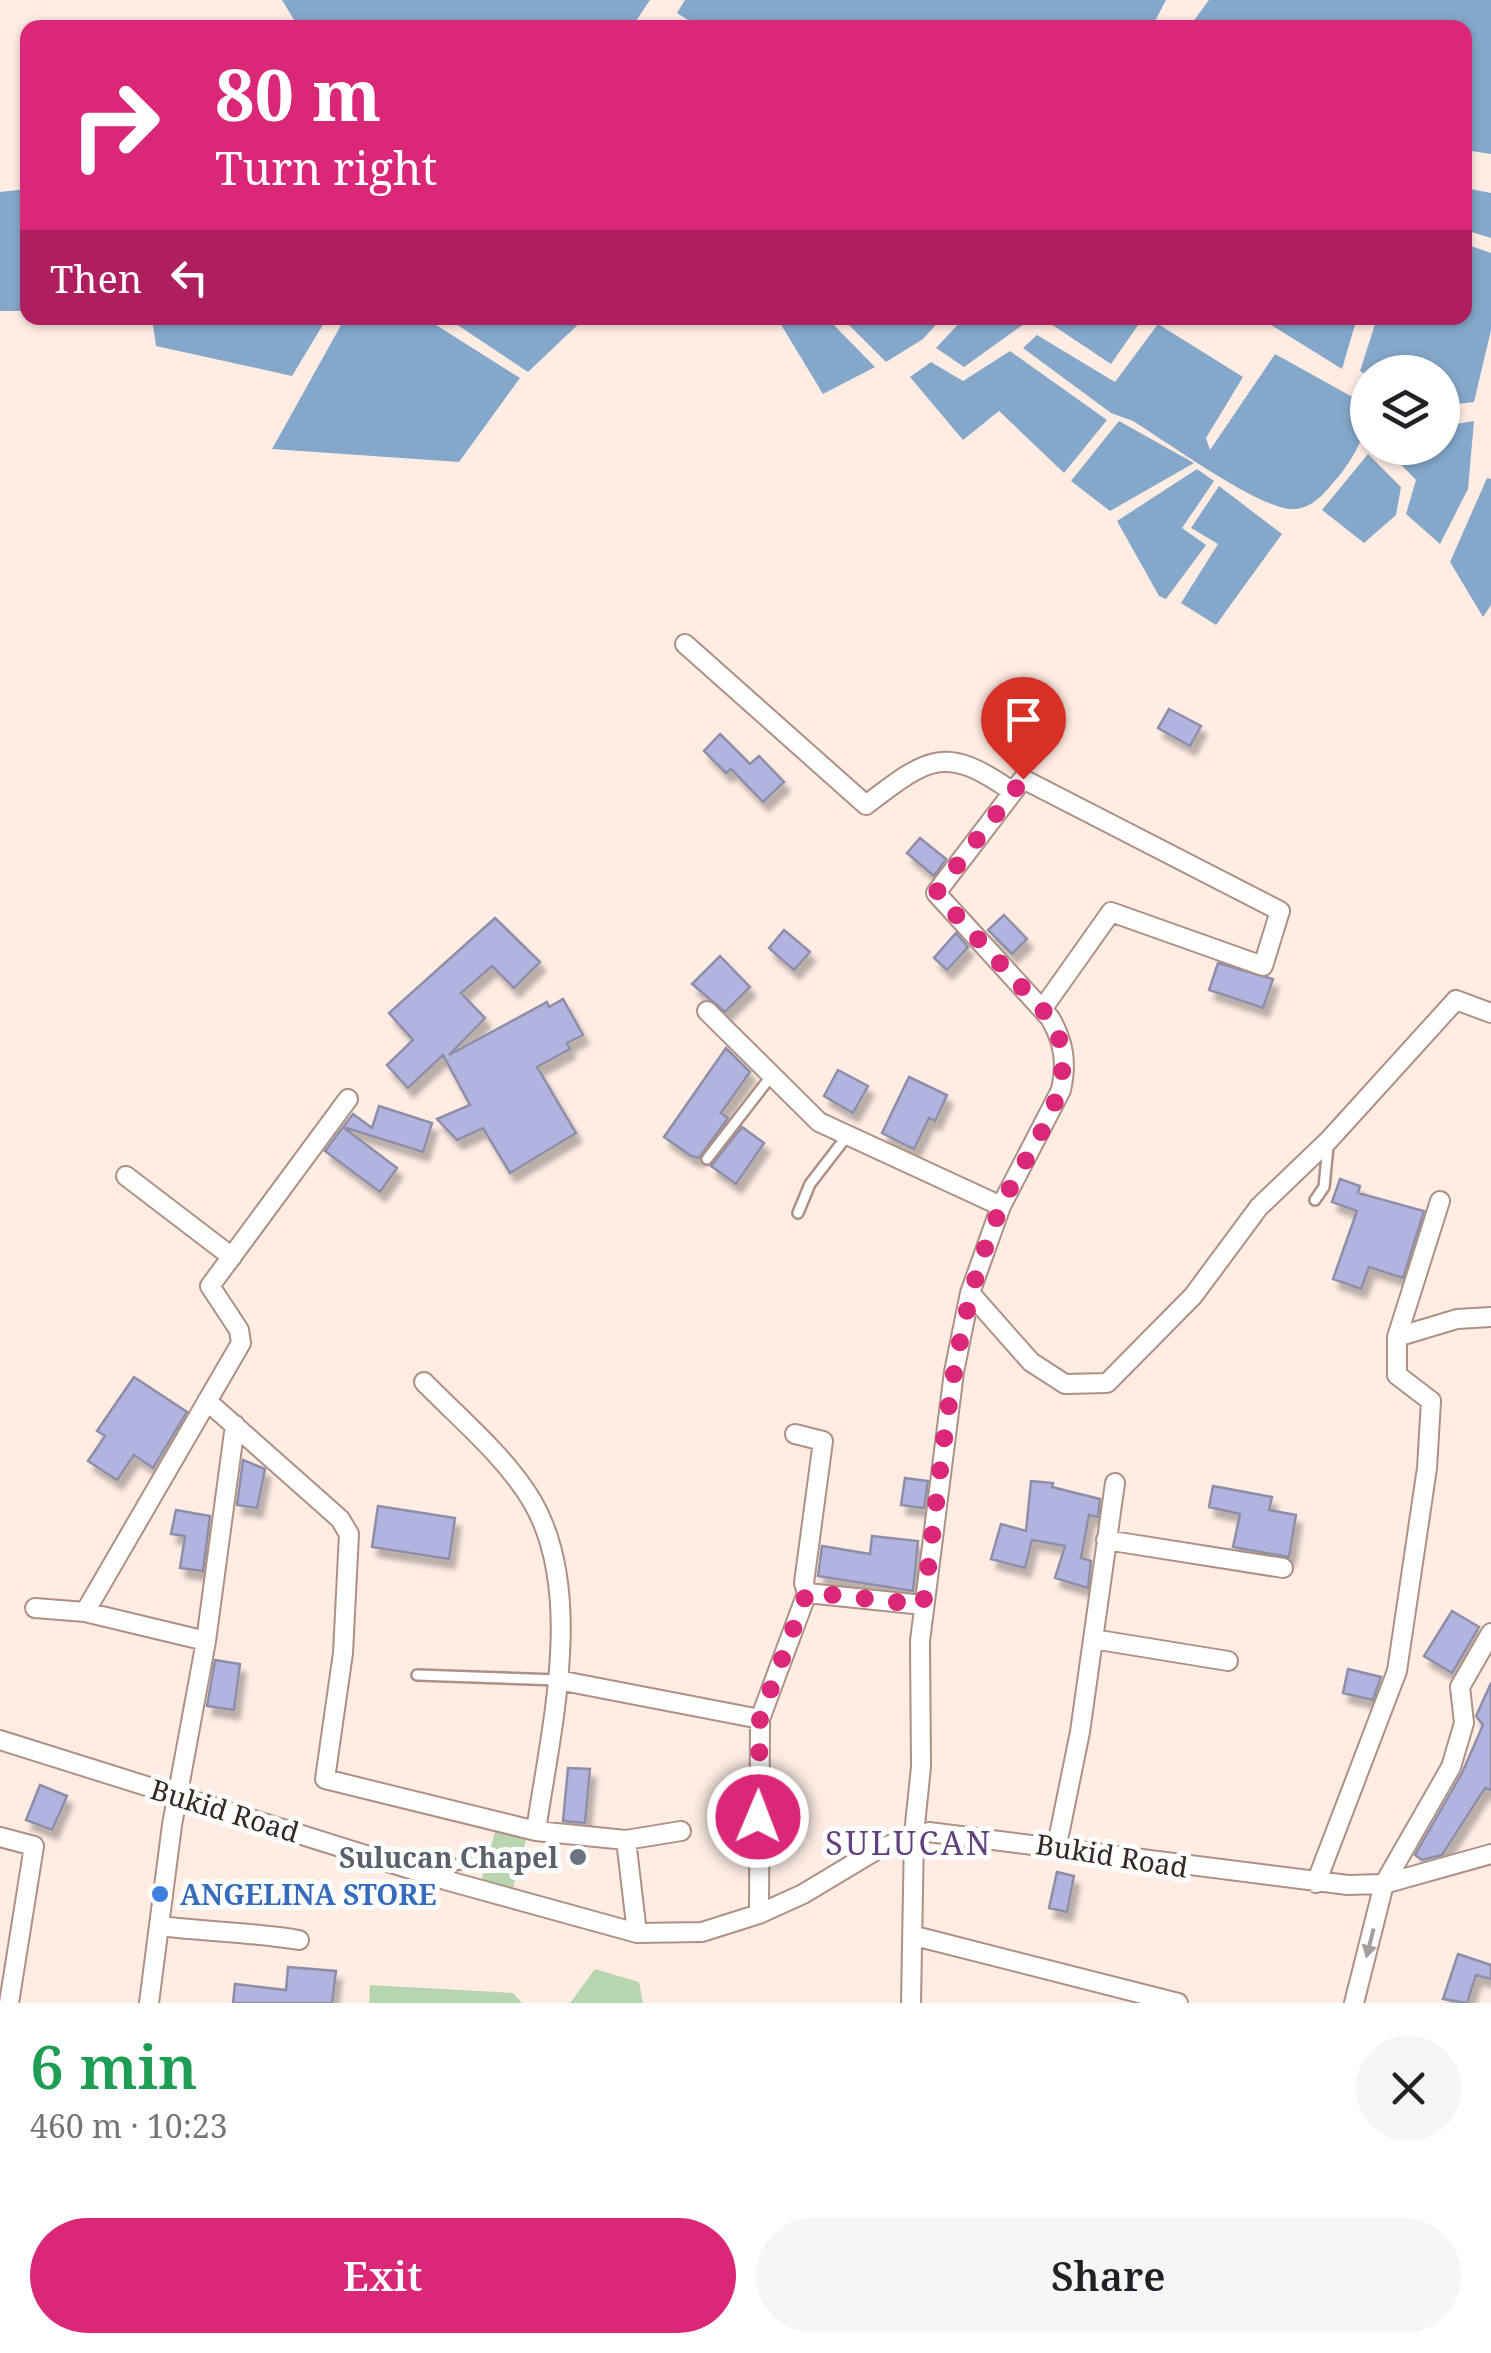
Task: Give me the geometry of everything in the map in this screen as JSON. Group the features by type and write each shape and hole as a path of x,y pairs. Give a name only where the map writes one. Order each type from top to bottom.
{"street":[{"path":"685,644 866,805 909,772 947,759 980,769 1012,792"},
{"path":"910,2003 915,1936 914,1834 921,1767 923,1605 954,1372 970,1293 1002,1206 1063,1081 1062,1037 1043,1008 936,893 1023,779 1280,911 1264,966 1111,912 1043,1008"},
{"path":"970,1293 1031,1362 1065,1384 1107,1383 1193,1296 1259,1208 1328,1140 1456,1000 1491,1012"},
{"path":"707,1012 820,1122 1002,1206"},
{"path":"86,1612 241,1342 239,1330 210,1286 348,1099"},
{"path":"126,1176 232,1257"},
{"path":"1316,1883 1397,1671 1414,1573 1431,1400 1397,1375 1397,1337 1440,1201"},
{"path":"1397,1337 1457,1319 1491,1316"},
{"path":"424,1382 504,1463 532,1502 551,1546 560,1591 558,1680 536,1831"},
{"path":"207,1401 340,1519 349,1534 343,1653 325,1780 536,1831 626,1840 681,1831"},
{"path":"150,2003 172,1824 206,1641 235,1425"},
{"path":"759,1914 760,1718 807,1592 804,1582 823,1442 795,1434"},
{"path":"1057,1845 1080,1732 1115,1483"},
{"path":"1106,1540 1283,1568"},
{"path":"807,1592 923,1605"},
{"path":"35,1608 86,1612 206,1641"},
{"path":"1354,2003 1384,1884 1451,1766 1464,1723 1460,1687 1491,1633"},
{"path":"1092,1639 1228,1661"},
{"path":"558,1680 760,1718"},
{"name":"Bukid Road","path":"0,1740 177,1799 637,1933 702,1932 759,1914 914,1834 973,1834 1316,1883 1384,1884 1491,1854"},
{"path":"0,1837 34,1846 9,2003"},
{"path":"626,1840 637,1933"},
{"path":"160,1926 219,1933 234,1929 300,1940"},
{"path":"915,1936 1178,2003"}],"lane":[{"path":"707,1158 772,1075"},
{"path":"798,1212 810,1184 848,1136"},
{"path":"1314,1200 1324,1187 1328,1140"},
{"path":"416,1675 558,1680"},
{"path":"445,1880 452,1864 492,1860"}],"green space":[{"path":"497,1825 528,1833 512,1891 481,1882"},
{"path":"595,1969 639,1982 643,2003 570,2003"},
{"path":"370,1985 513,1993 522,2003 369,2003"}],"water":[{"path":"282,0 650,0 637,20 294,20"},
{"path":"685,0 1166,0 1156,20 688,20 677,13"},
{"path":"1209,0 1491,0 1491,154 1472,151 1472,20 1194,20"},
{"path":"1472,189 1491,193 1491,238 1472,232"},
{"path":"20,190 20,311 0,311 0,192"},
{"path":"1472,246 1491,253 1491,330 1474,402 1460,404 1460,355 1365,355 1375,325 1472,325"},
{"path":"153,325 323,325 292,376 156,346"},
{"path":"341,325 436,325 520,378 459,462 272,449"},
{"path":"458,325 578,325 528,372"},
{"path":"781,325 834,325 875,367 823,394"},
{"path":"849,325 936,325 923,339 886,362"},
{"path":"957,325 1023,325 964,367 936,348"},
{"path":"1052,325 1138,325 1111,364"},
{"path":"1160,325 1243,377 1206,438 1210,450 1275,354 1350,396 1350,460 1324,494 1305,507 1290,509 1255,497 1133,421 1111,413 1023,348 1037,335 1115,382"},
{"path":"1271,325 1355,325 1342,369"},
{"path":"1010,351 1107,420 1064,473 999,411 963,440 910,377 931,362 963,381"},
{"path":"1119,421 1194,463 1110,511 1071,481"},
{"path":"1474,421 1468,489 1440,544 1406,514 1416,480 1401,465 1460,465 1460,423"},
{"path":"1359,465 1379,465 1401,487 1396,515 1364,543 1322,510"},
{"path":"1197,469 1214,481 1182,528 1206,545 1166,599 1159,596 1117,521"},
{"path":"1487,478 1491,479 1491,605 1483,617 1450,562"},
{"path":"1219,486 1282,534 1216,625 1181,603 1218,544 1191,528"}],"building":[{"path":"1169,709 1201,726 1190,746 1158,728"},
{"path":"720,734 750,764 759,756 784,782 763,802 731,769 726,773 704,751"},
{"path":"920,838 946,859 934,876 907,853"},
{"path":"1004,915 1027,939 1012,954 988,930"},
{"path":"495,918 540,962 514,988 492,966 461,993 485,1018 449,1055 547,1002 549,1007 563,999 583,1035 567,1043 570,1049 537,1067 576,1133 510,1173 483,1128 457,1140 437,1119 470,1105 443,1055 408,1088 387,1065 413,1040 389,1013"},
{"path":"784,930 810,952 794,970 769,948"},
{"path":"956,933 968,947 947,970 934,958"},
{"path":"720,956 750,987 725,1012 692,984"},
{"path":"1218,963 1273,979 1263,1008 1209,990"},
{"path":"726,1048 750,1072 721,1113 728,1118 699,1158 691,1156 664,1137"},
{"path":"838,1070 868,1086 853,1113 824,1096"},
{"path":"909,1077 947,1095 935,1121 929,1118 914,1149 882,1133"},
{"path":"379,1106 432,1123 423,1152 343,1127 353,1114 372,1128"},
{"path":"343,1127 397,1168 380,1192 325,1151"},
{"path":"742,1127 764,1143 736,1184 711,1166"},
{"path":"1340,1179 1360,1186 1358,1193 1424,1211 1403,1278 1369,1267 1361,1289 1333,1279 1357,1211 1332,1202"},
{"path":"134,1377 187,1412 153,1468 134,1455 117,1480 88,1461 105,1436 97,1431"},
{"path":"243,1460 265,1469 257,1508 237,1505"},
{"path":"905,1478 928,1481 924,1508 901,1505"},
{"path":"1031,1481 1053,1483 1052,1487 1100,1499 1098,1517 1089,1515 1081,1558 1091,1561 1088,1588 1055,1578 1065,1546 1032,1540 1025,1568 991,1559 1001,1524 1026,1531"},
{"path":"1213,1486 1272,1497 1269,1510 1296,1515 1289,1557 1233,1547 1240,1514 1209,1507"},
{"path":"378,1506 455,1518 449,1559 372,1547"},
{"path":"176,1510 210,1516 203,1571 180,1568 185,1536 171,1534"},
{"path":"872,1536 918,1541 913,1591 818,1576 822,1546 870,1554"},
{"path":"1452,1611 1479,1627 1452,1673 1424,1656"},
{"path":"215,1660 240,1664 234,1710 207,1706"},
{"path":"1348,1669 1381,1677 1373,1700 1343,1693"},
{"path":"1491,1683 1491,1790 1485,1788 1442,1855 1422,1860 1415,1855 1462,1773 1483,1725 1476,1716"},
{"path":"568,1768 590,1769 585,1823 563,1821"},
{"path":"40,1785 67,1796 52,1830 26,1820"},
{"path":"1057,1872 1074,1876 1067,1912 1049,1908"},
{"path":"1458,1954 1491,1965 1491,1979 1476,1975 1467,2003 1443,1999"},
{"path":"288,1967 336,1971 332,2003 233,2003 235,1984 286,1990"}],"place":[{"name":"Sulucan Chapel","path":"578,1857"},
{"name":"ANGELINA STORE","path":"160,1894"}],"district":[{"name":"SULUCAN","path":"909,1842"}],"route":[{"path":"758,1817 760,1718 807,1592 923,1605 954,1372 970,1293 1002,1206 1061,1090 1066,1069 1062,1037 1050,1018 936,893 1023,779"}]}
